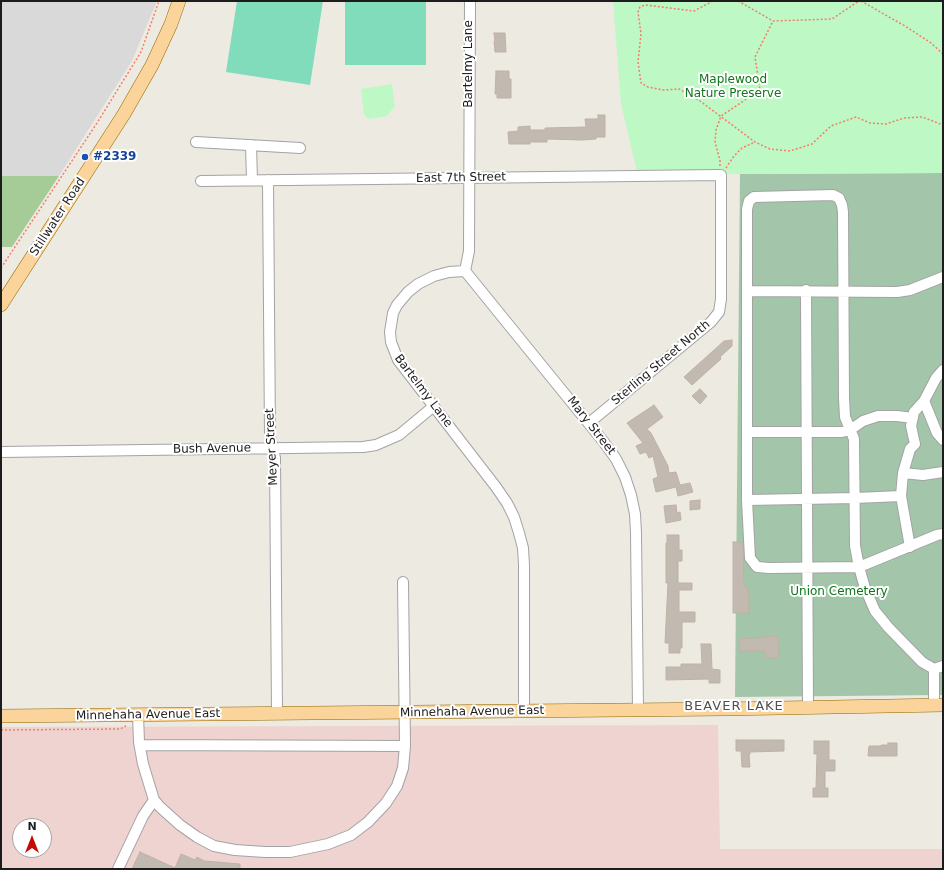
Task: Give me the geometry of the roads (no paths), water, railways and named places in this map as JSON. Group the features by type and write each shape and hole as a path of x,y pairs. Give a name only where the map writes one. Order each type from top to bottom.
{"main road":[{"name":"Stillwater Road","path":"1,305 128,108 155,60 171,24 179,1"},
{"name":"Minnehaha Avenue East","path":"1,716 138,720 277,714 938,706"}],"street":[{"name":"Bartelmy Lane","path":"470,1 469,251 465,271 449,272 434,276 418,284 403,297 397,305 391,323 390,332 394,351 398,360 507,503 514,517 519,533 524,564 524,711"},
{"path":"196,142 300,148"},
{"path":"251,146 252,180"},
{"name":"East 7th Street","path":"201,181 720,175"},
{"name":"Sterling Street North","path":"589,423 711,322 718,312 721,300 720,175"},
{"name":"Meyer Street","path":"268,180 270,437 275,458 277,714"},
{"path":"938,706 938,667 922,662 888,627 875,611 865,588 859,567 855,546 854,439 845,417 843,212 839,198 833,195 754,197 749,202 748,209 747,291 747,500 750,558 757,567 769,568 859,567 937,535 943,534"},
{"name":"Mary Street","path":"465,271 589,423 607,446 622,471 631,495 635,514 638,710"},
{"path":"747,291 910,290 943,277"},
{"path":"806,290 808,708"},
{"path":"910,547 901,496 903,473 910,450 915,444 911,426 914,412 924,401 936,378 943,370"},
{"path":"924,401 937,433 943,440"},
{"name":"Bush Avenue","path":"1,452 363,447 376,445 399,435 434,406"},
{"path":"747,432 842,432 850,430 863,420 878,416 913,418"},
{"path":"903,473 923,475 943,472"},
{"path":"747,500 901,496"},
{"path":"138,720 140,746 154,800 180,825 214,846 235,850 290,852 328,844 352,835 368,822 386,803 397,786 403,768 405,746 402,582"},
{"path":"140,746 405,746"},
{"path":"118,869 143,816 154,800"}],"place":[{"name":"#2339","path":"85,157"}],"district":[{"name":"BEAVER LAKE","path":"734,707"}],"park label":[{"name":"Maplewood Nature Preserve","path":"733,87"},
{"name":"Union Cemetery","path":"839,592"}]}
